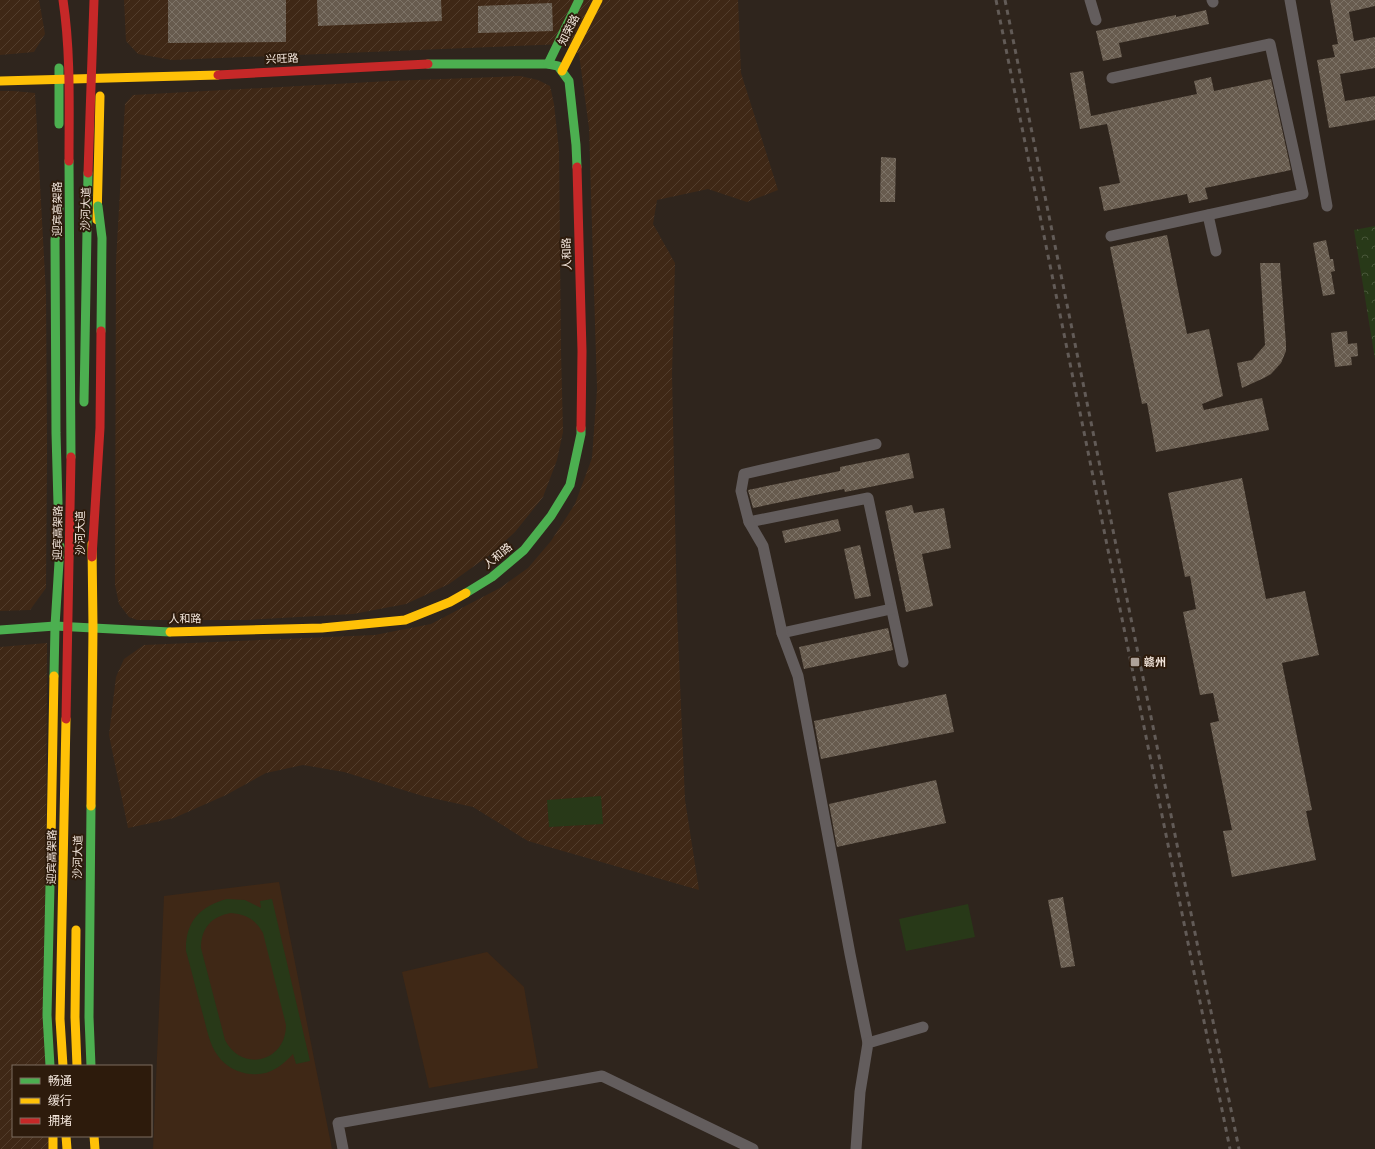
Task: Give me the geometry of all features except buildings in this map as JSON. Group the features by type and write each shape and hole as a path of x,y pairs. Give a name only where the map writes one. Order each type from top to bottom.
{"main road":[{"path":"59,135 61,0"},
{"name":"迎宾高架路","path":"61,0 66,20 69,92 72,454 60,1011 63,1065"},
{"path":"84,412 89,128 94,0"},
{"name":"沙河大道","path":"91,1065 89,1009 93,628 92,471 100,78 98,9 94,0"},
{"name":"知荣路","path":"548,64 579,0"},
{"name":"知荣路","path":"562,71 598,0"},
{"name":"兴旺路","path":"0,81 210,75 424,64 548,64 558,66 562,71"},
{"name":"人和路","path":"0,630 55,626 173,632 322,628 405,620 450,602 492,577 524,550 551,516 570,485 581,434 582,351 576,145 569,81 562,71"},
{"path":"89,128 102,238 100,428 92,557"},
{"path":"58,510 55,240 69,129"},
{"name":"沙河大道","path":"50,1065 47,1015 55,626 60,557 63,452 60,199"},
{"path":"59,533 60,557"},
{"path":"80,634 81,618"},
{"path":"76,921 75,1016 77,1065"},
{"path":"53,1137 53,1149"},
{"path":"66,1137 67,1149"},
{"path":"94,1137 95,1149"}],"street":[{"path":"1090,0 1096,20"},
{"path":"1290,0 1327,206"},
{"path":"1111,236 1303,194 1270,44 1112,78"},
{"path":"1208,215 1216,252"},
{"path":"856,1149 860,1092 868,1043 848,947 798,676 782,633 763,546 749,522 741,492 744,474 876,444"},
{"path":"749,522 868,498 903,662"},
{"path":"782,633 891,609"},
{"path":"868,1043 923,1027"},
{"path":"343,1149 338,1123 602,1076 753,1149"}],"shaded area":[{"path":"0,0 39,0 45,34 34,52 0,55"},
{"path":"124,0 738,0 741,73 778,190 747,202 708,189 657,200 653,224 675,263 672,374 677,613 685,800 699,890 528,841 473,807 423,796 344,772 303,765 266,773 226,795 174,818 128,828 109,735 116,677 124,659 144,645 375,635 431,624 500,588 528,568 551,541 575,504 592,458 597,389 589,128 579,54 566,44 172,60 138,54 126,41"},
{"path":"520,76 538,80 550,86 554,104 559,150 563,432 557,460 543,497 515,532 491,554 449,584 406,604 353,614 247,620 137,620 129,617 119,604 115,585 116,261 125,104 133,95 390,81"},
{"path":"0,91 35,93 46,294 47,454 46,588 30,610 0,611"},
{"path":"47,643 45,1065 12,1065 12,1137 50,1137 50,1149 0,1149 0,647"},
{"path":"279,882 332,1149 153,1149 164,896"},
{"path":"487,952 524,987 538,1068 429,1088 402,972"}],"green space":[{"path":"1375,226 1375,359 1354,230"},
{"path":"601,796 603,824 549,827 547,800"},
{"path":"227,899 245,900 261,908 260,901 272,899 310,1061 296,1064 293,1054 280,1066 269,1072 251,1074 237,1071 229,1066 221,1060 212,1046 186,951 186,941 191,924 196,917 209,906","holes":["231,913 250,918 263,933 286,1025 284,1038 279,1048 271,1055 262,1059 252,1060 242,1057 233,1050 225,1040 201,948 203,935 209,924 218,917"]},
{"path":"968,904 975,937 906,951 899,919"}],"railway":[{"path":"996,0 1230,1149"},
{"path":"1005,0 1239,1149"}],"traffic: fast":[{"path":"548,64 579,0"},
{"path":"428,64 548,64 558,66 569,81 577,167"},
{"path":"59,68 59,124"},
{"path":"69,161 71,457"},
{"path":"84,402 88,173"},
{"path":"98,206 102,238 101,331"},
{"path":"58,504 55,240 59,207"},
{"path":"466,593 492,577 524,550 551,516 570,485 581,428"},
{"path":"54,676 55,626 60,546"},
{"path":"0,630 55,626 170,632"},
{"path":"91,806 89,1017 91,1065"},
{"path":"50,1065 47,1015 51,842"}],"traffic: slow":[{"path":"562,71 598,0"},
{"path":"0,81 218,75"},
{"path":"97,220 100,96"},
{"path":"91,806 93,628 92,544"},
{"path":"170,632 322,628 405,620 450,602 466,593"},
{"path":"51,842 54,676"},
{"path":"63,1065 60,1019 66,719"},
{"path":"76,930 75,1017 77,1065"},
{"path":"53,1137 53,1149"},
{"path":"66,1137 67,1149"},
{"path":"94,1137 95,1149"}],"traffic: jam":[{"path":"63,0 66,20 68,60 69,161"},
{"path":"88,173 94,0"},
{"path":"218,75 428,64"},
{"path":"577,167 582,351 581,428"},
{"path":"92,557 100,428 101,331"},
{"path":"66,719 71,457"}],"place":[{"name":"赣州","path":"1135,662"}]}
